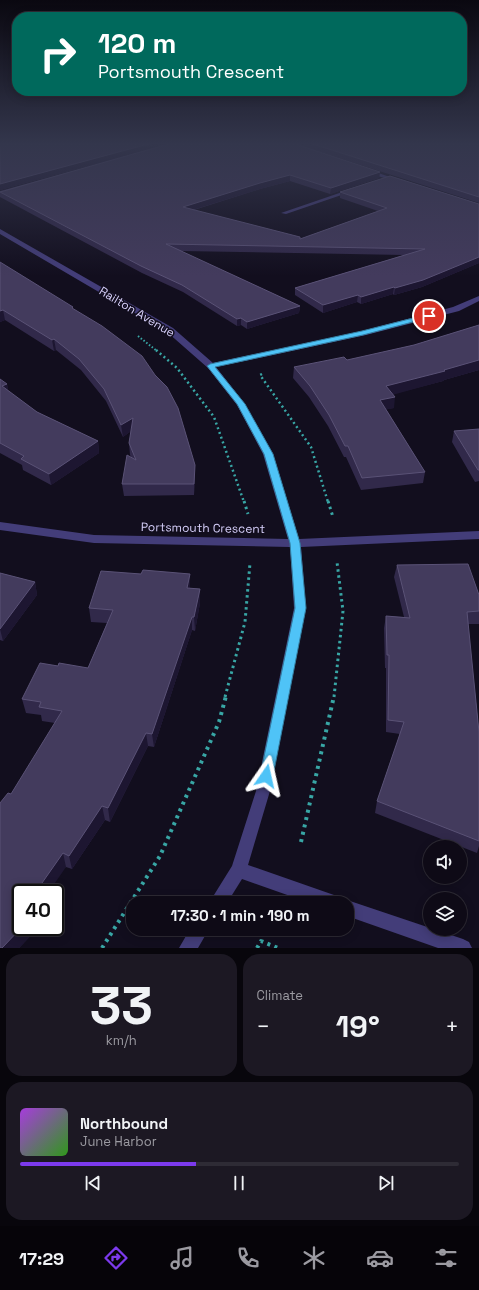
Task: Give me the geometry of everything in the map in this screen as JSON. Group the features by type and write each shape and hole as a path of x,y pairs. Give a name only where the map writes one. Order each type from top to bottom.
{"street":[{"path":"284,213 359,187"},
{"name":"Railton Avenue","path":"0,231 170,330 210,366 241,404 268,454 295,543 300,608 263,791 239,870 222,896"},
{"path":"210,366 363,333 456,309 479,298"},
{"name":"Portsmouth Crescent","path":"0,526 94,539 295,543 479,535"},
{"path":"239,870 314,896"},
{"path":"354,910 463,948"},
{"path":"188,948 196,936"}],"path":[{"path":"136,334 177,368 214,417 248,514"},
{"path":"268,373 260,375 311,448 333,517"},
{"path":"102,948 160,856 219,722 245,622 250,554"},
{"path":"301,842 335,691 343,611 336,560"},
{"path":"257,948 261,941 278,948"}],"building":[{"path":"17,187 246,187 183,207 300,237 300,239 387,208 340,192 355,187 426,187 479,204 479,257 423,280 361,297 358,295 323,305 295,288 425,249 166,244 300,306 247,322 241,318 237,319 182,285 141,266 0,192"},
{"path":"448,187 479,187 479,197"},
{"path":"0,262 102,326 142,356 155,375 167,387 178,408 195,465 194,484 122,484 127,455 136,460 129,443 133,418 121,425 104,389 79,359 54,339 52,340 3,310 0,311"},
{"path":"479,325 479,360 444,370 445,371 386,386 395,397 380,400 425,472 362,478 348,446 345,446 329,415 310,386 294,367 344,357 347,360 414,345"},
{"path":"0,379 7,384 2,386 37,412 98,441 49,474 21,459 24,456 0,443"},
{"path":"479,429 479,470 478,470 454,431"},
{"path":"468,564 479,595 479,611 467,612 479,732 479,841 377,801 404,722 388,720 389,655 387,655 386,616 410,618 397,565"},
{"path":"143,570 190,574 187,588 200,589 194,617 192,617 152,734 146,733 108,808 102,806 69,856 63,853 41,884 12,884 12,936 13,936 2,948 0,948 0,803 8,793 11,794 62,711 39,707 41,702 22,699 40,663 58,666 59,663 88,668 113,610 89,608 101,571 141,574"},
{"path":"0,573 35,582 0,629"}],"route":[{"path":"266,776 300,608 295,543 268,454 241,404 210,366 363,333 429,316"}]}
